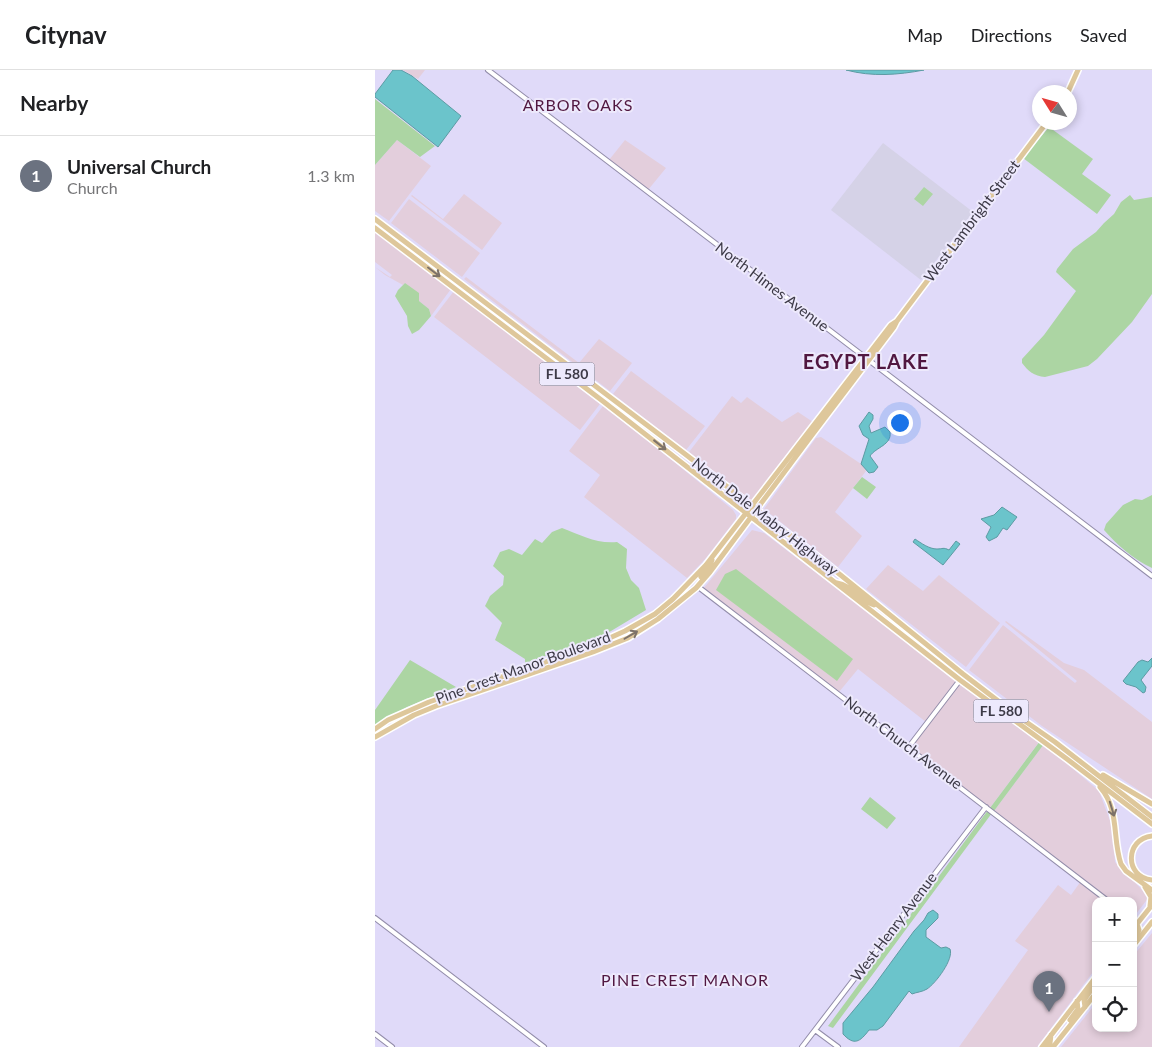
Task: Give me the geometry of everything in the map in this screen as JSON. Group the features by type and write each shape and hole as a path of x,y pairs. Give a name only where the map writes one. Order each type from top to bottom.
{"main road":[{"path":"1071,85 1077,70"},
{"name":"West Lambright Street","path":"751,505 894,327 897,320 1041,130"},
{"name":"North Dale Mabry Highway","path":"375,219 751,505 963,674 1019,717 1055,741 1152,817"},
{"path":"375,227 382,228 406,247 415,249"},
{"name":"North Dale Mabry Highway","path":"375,227 604,402 960,680 1152,824"},
{"path":"490,314 494,314 506,324 513,324"},
{"path":"517,336 526,338 561,365 569,366"},
{"name":"West Lambright Street","path":"756,510 867,360"},
{"path":"561,369 572,374 599,394 608,397"},
{"path":"604,402 614,405 649,432 657,433"},
{"name":"Pine Crest Manor Boulevard","path":"375,729 388,720 429,702 591,646 625,631 655,614 691,582 713,557 751,505"},
{"name":"Pine Crest Manor Boulevard","path":"375,736 403,720 436,706 593,652 627,638 658,619 697,586 730,547 756,510"},
{"name":"Pine Crest Manor Boulevard","path":"697,586 698,581 710,565 713,557"},
{"path":"820,571 834,576 840,575"},
{"name":"Pine Crest Manor Boulevard","path":"670,609 688,590 691,582"},
{"path":"836,583 843,584 868,603 879,607"},
{"path":"890,625 905,628"},
{"path":"914,644 928,646"},
{"path":"946,669 957,674 963,674"},
{"path":"960,680 965,680 981,692 992,695"},
{"path":"988,701 1014,717 1019,717"},
{"path":"1030,733 1034,732 1055,741"},
{"path":"1083,763 1152,804"},
{"name":"FL 580","path":"1090,776 1104,792 1111,805 1121,864 1126,871 1143,884"},
{"path":"1152,836 1139,840 1132,850 1131,864 1143,878 1152,880"},
{"path":"1143,884 1152,890"},
{"path":"1137,920 1151,907 1151,897 1143,884"},
{"path":"1136,942 1152,922"},
{"path":"1042,1047 1092,982"},
{"path":"1085,1007 1084,1000 1093,987"},
{"path":"1054,1046 1092,999"},
{"path":"1054,1046 1057,1037 1078,1009 1077,1001"},
{"path":"1047,1047 1050,1043 1051,1035"}],"street":[{"name":"North Himes Avenue","path":"488,70 1152,576"},
{"name":"North Church Avenue","path":"697,586 1104,897"},
{"path":"908,748 960,680"},
{"name":"West Henry Avenue","path":"802,1047 986,807"},
{"path":"375,918 544,1047"},
{"path":"815,1030 838,1047"},
{"path":"375,1034 392,1047"}],"shaded area":[{"path":"393,70 401,70 412,76 461,116 438,147 375,97 375,94"},
{"path":"403,70 425,70 418,79"},
{"path":"846,70 924,70 905,73 865,74"},
{"path":"375,99 435,146 420,157 397,140 375,165"},
{"path":"1046,130 1053,130 1093,159 1082,174 1111,195 1097,214 1023,158"},
{"path":"397,140 431,166 389,221 375,211 375,165"},
{"path":"625,140 666,168 648,190 609,160"},
{"path":"883,143 973,212 921,280 831,210"},
{"path":"924,187 933,194 923,206 914,199"},
{"path":"464,194 502,223 482,250 411,196 443,219"},
{"path":"1130,195 1134,200 1152,197 1152,294 1132,322 1088,366 1045,377 1034,374 1024,366 1022,359 1044,335 1076,291 1056,272 1057,269 1073,249 1096,232 1114,214 1121,202"},
{"path":"409,199 480,253 462,277 391,223"},
{"path":"375,230 451,289 431,316 429,309 419,301 405,283 403,285 385,275 375,267 390,277 392,275 375,262"},
{"path":"466,277 579,363 599,339 632,363 610,391 464,279"},
{"path":"405,283 419,293 419,301 429,309 431,316 419,330 412,334 408,326 407,316 395,296"},
{"path":"454,291 600,404 580,430 434,317"},
{"path":"631,371 705,426 686,450 613,394"},
{"path":"732,396 741,403 747,397 782,422 798,412 813,422 752,501 689,452"},
{"path":"603,406 733,510 736,515 736,519 706,558 687,578 584,497 600,475 569,451"},
{"path":"869,412 873,415 869,426 871,433 885,427 890,432 890,436 886,443 870,456 878,467 874,472 869,473 861,464 869,439 863,435 859,426"},
{"path":"821,437 861,464 866,471 835,512 862,536 838,567 764,509 816,438"},
{"path":"862,477 876,487 867,499 853,488"},
{"path":"1152,495 1152,568 1126,551 1104,530 1106,524 1123,505 1135,499 1142,500"},
{"path":"1002,507 1017,517 1007,530 1003,528 997,537 989,541 986,537 991,527 981,519 994,515"},
{"path":"562,528 602,542 617,542 627,549 626,568 631,580 639,588 646,610 601,637 525,663 525,659 495,640 502,623 485,606 490,596 503,585 504,576 493,566 500,552 509,549 522,555 535,539 542,543 552,532"},
{"path":"752,530 764,533 957,680 926,722 858,669 839,692 703,589"},
{"path":"915,539 925,546 934,549 944,548 949,550 956,541 960,544 943,565 913,542"},
{"path":"888,565 923,591 939,575 1000,623 966,667 866,589"},
{"path":"736,569 853,659 837,681 716,590 725,574"},
{"path":"1006,621 1064,663 1084,670 1152,722 1152,799 1042,726 969,670 1003,625 1075,683 1077,681"},
{"path":"1152,658 1152,666 1141,680 1146,687 1145,692 1143,693 1136,687 1123,681 1138,662 1142,660 1148,662"},
{"path":"410,660 456,687 407,707 375,725 375,710"},
{"path":"960,682 1039,742 990,808 911,747"},
{"path":"1040,741 1044,744 994,811 990,808"},
{"path":"1044,744 1099,791 1112,826 1115,862 1149,897 1137,913 1137,897 1106,897 994,811"},
{"path":"870,797 896,818 887,829 861,809"},
{"path":"988,810 992,813 833,1028 828,1026"},
{"path":"1081,881 1101,897 1092,897 1092,973 1037,1047 959,1047 1028,950 1015,941 1058,885 1071,895"},
{"path":"933,910 938,914 938,918 926,930 926,937 941,948 946,947 950,949 951,953 947,964 935,982 927,989 912,994 909,991 883,1026 877,1030 869,1030 860,1040 850,1040 843,1034 843,1023 873,987 928,913"},
{"path":"1152,933 1152,1047 1061,1047 1092,1008 1092,1032 1137,1032 1137,951"}],"place":[{"name":"Universal Church","path":"1049,1012"}],"district":[{"name":"ARBOR OAKS","path":"578,105"},
{"name":"EGYPT LAKE","path":"866,362"},
{"name":"PINE CREST MANOR","path":"685,980"}]}
